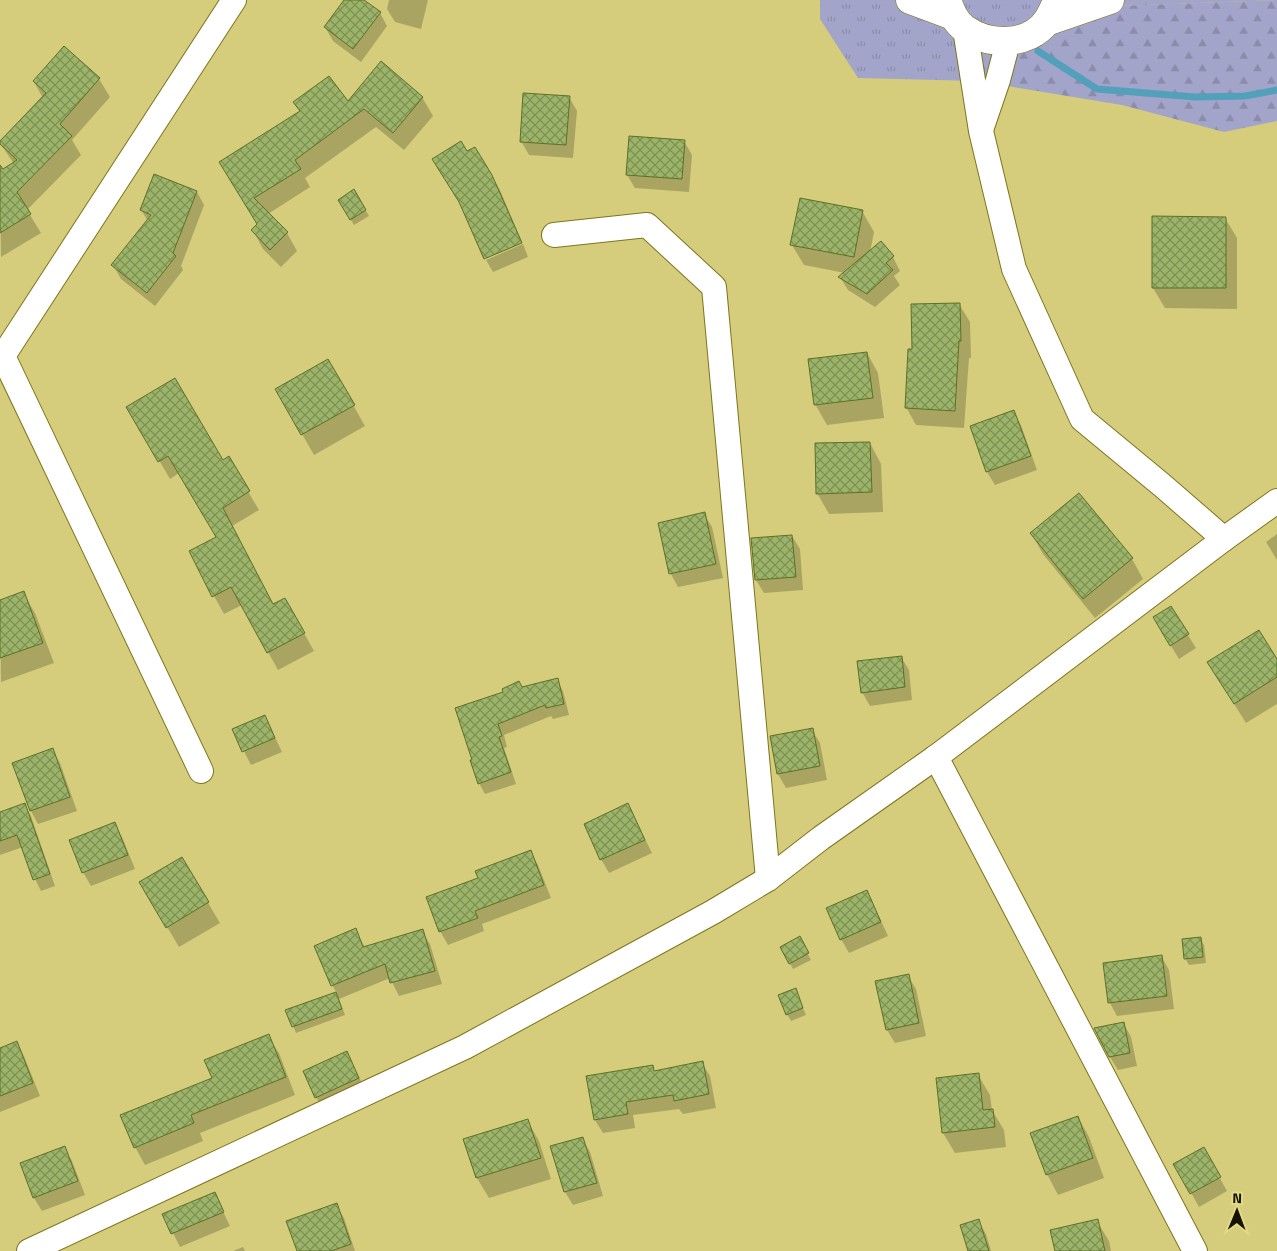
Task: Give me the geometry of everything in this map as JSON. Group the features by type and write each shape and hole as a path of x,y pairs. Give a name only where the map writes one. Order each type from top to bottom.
{"main road":[{"path":"910,0 955,15 985,40 1008,42 1029,36 1052,11 1110,0"}],"street":[{"path":"200,771 1,357 234,0"},
{"path":"955,15 1014,269 1082,419 1224,538"},
{"path":"981,131 1008,42"},
{"path":"554,235 647,225 714,287 768,879"},
{"path":"29,1251 465,1047 704,917 768,879 821,838 936,757 1224,538 1277,501"},
{"path":"936,757 1195,1251"}],"green space":[{"path":"820,0 1277,0 1118,6 1058,24 977,81 858,78 820,19"},
{"path":"1277,0 1277,121 1224,132 1122,105 977,81 1058,24 1118,6"}],"building":[{"path":"344,0 364,0 381,12 353,49 324,27"},
{"path":"64,46 100,78 60,124 72,136 17,192 31,214 0,233 0,165 3,169 17,160 0,144 0,141 46,93 33,81"},
{"path":"381,61 423,97 393,133 364,109 295,160 301,169 254,198 288,232 270,250 251,230 257,224 219,162 300,111 293,102 329,76 348,101"},
{"path":"523,93 570,96 566,145 520,142"},
{"path":"629,136 685,140 682,179 626,175"},
{"path":"461,141 467,151 475,147 492,175 522,243 484,259 459,202 432,159"},
{"path":"154,174 197,191 173,253 176,256 147,293 111,265 151,215 140,210"},
{"path":"354,189 366,210 350,220 338,200"},
{"path":"800,198 863,210 854,257 790,245"},
{"path":"1152,216 1226,217 1226,288 1152,288"},
{"path":"881,241 894,256 886,263 893,270 867,294 838,277"},
{"path":"960,303 961,341 959,341 955,411 905,408 908,349 912,349 911,304"},
{"path":"867,352 873,398 814,405 808,359"},
{"path":"328,359 355,405 301,435 275,389"},
{"path":"175,378 223,460 229,456 250,491 223,508 273,604 285,598 305,633 267,653 231,587 212,597 189,551 216,537 168,456 158,462 126,407"},
{"path":"1014,410 1031,456 986,472 970,426"},
{"path":"870,442 872,492 816,494 815,443"},
{"path":"1079,493 1133,558 1083,599 1030,533"},
{"path":"705,512 716,564 669,574 658,523"},
{"path":"792,535 796,577 755,580 751,538"},
{"path":"24,591 43,643 0,658 0,600"},
{"path":"1171,606 1189,634 1170,646 1153,617"},
{"path":"1259,630 1277,659 1277,677 1234,704 1207,662"},
{"path":"902,656 905,687 861,693 857,661"},
{"path":"558,678 564,704 546,708 545,705 498,724 502,736 499,737 511,772 478,784 455,708 503,692 502,689 519,681 522,687"},
{"path":"265,715 275,738 242,752 232,729"},
{"path":"813,728 820,766 777,774 770,736"},
{"path":"53,748 70,797 30,811 12,763"},
{"path":"25,803 50,874 33,880 17,835 0,841 0,812"},
{"path":"628,803 645,840 600,860 584,824"},
{"path":"115,822 128,855 82,873 69,840"},
{"path":"531,850 544,885 475,911 478,918 439,932 426,897 478,878 475,871"},
{"path":"182,857 209,902 166,928 139,882"},
{"path":"867,890 881,922 840,940 826,908"},
{"path":"356,928 363,947 423,929 435,971 390,983 385,964 331,986 314,946"},
{"path":"800,936 809,953 789,964 780,947"},
{"path":"1201,937 1203,957 1184,959 1182,939"},
{"path":"1162,955 1167,996 1108,1003 1103,963"},
{"path":"909,974 919,1023 886,1030 875,981"},
{"path":"796,988 803,1008 786,1015 778,995"},
{"path":"336,992 342,1009 292,1027 285,1010"},
{"path":"1124,1022 1130,1053 1109,1057 1094,1028"},
{"path":"269,1034 286,1077 191,1115 194,1123 134,1148 120,1115 212,1078 204,1060"},
{"path":"17,1041 33,1083 0,1096 0,1048"},
{"path":"347,1051 359,1078 315,1098 303,1071"},
{"path":"703,1061 709,1094 674,1101 673,1095 626,1102 628,1114 594,1120 586,1076 653,1065 654,1071"},
{"path":"979,1073 983,1110 993,1109 995,1127 942,1133 936,1078"},
{"path":"1078,1116 1093,1158 1046,1175 1030,1133"},
{"path":"528,1119 541,1158 476,1178 463,1139"},
{"path":"583,1137 597,1183 564,1192 550,1146"},
{"path":"65,1146 78,1181 33,1198 20,1163"},
{"path":"1204,1147 1221,1177 1190,1194 1173,1164"},
{"path":"215,1192 224,1212 171,1234 162,1214"},
{"path":"337,1203 351,1244 331,1251 297,1251 286,1221"},
{"path":"979,1219 989,1251 968,1251 960,1225"},
{"path":"1098,1219 1105,1251 1055,1251 1050,1230"}],"waterway":[{"path":"1038,51 1097,89 1195,97 1245,96 1277,90"}]}
